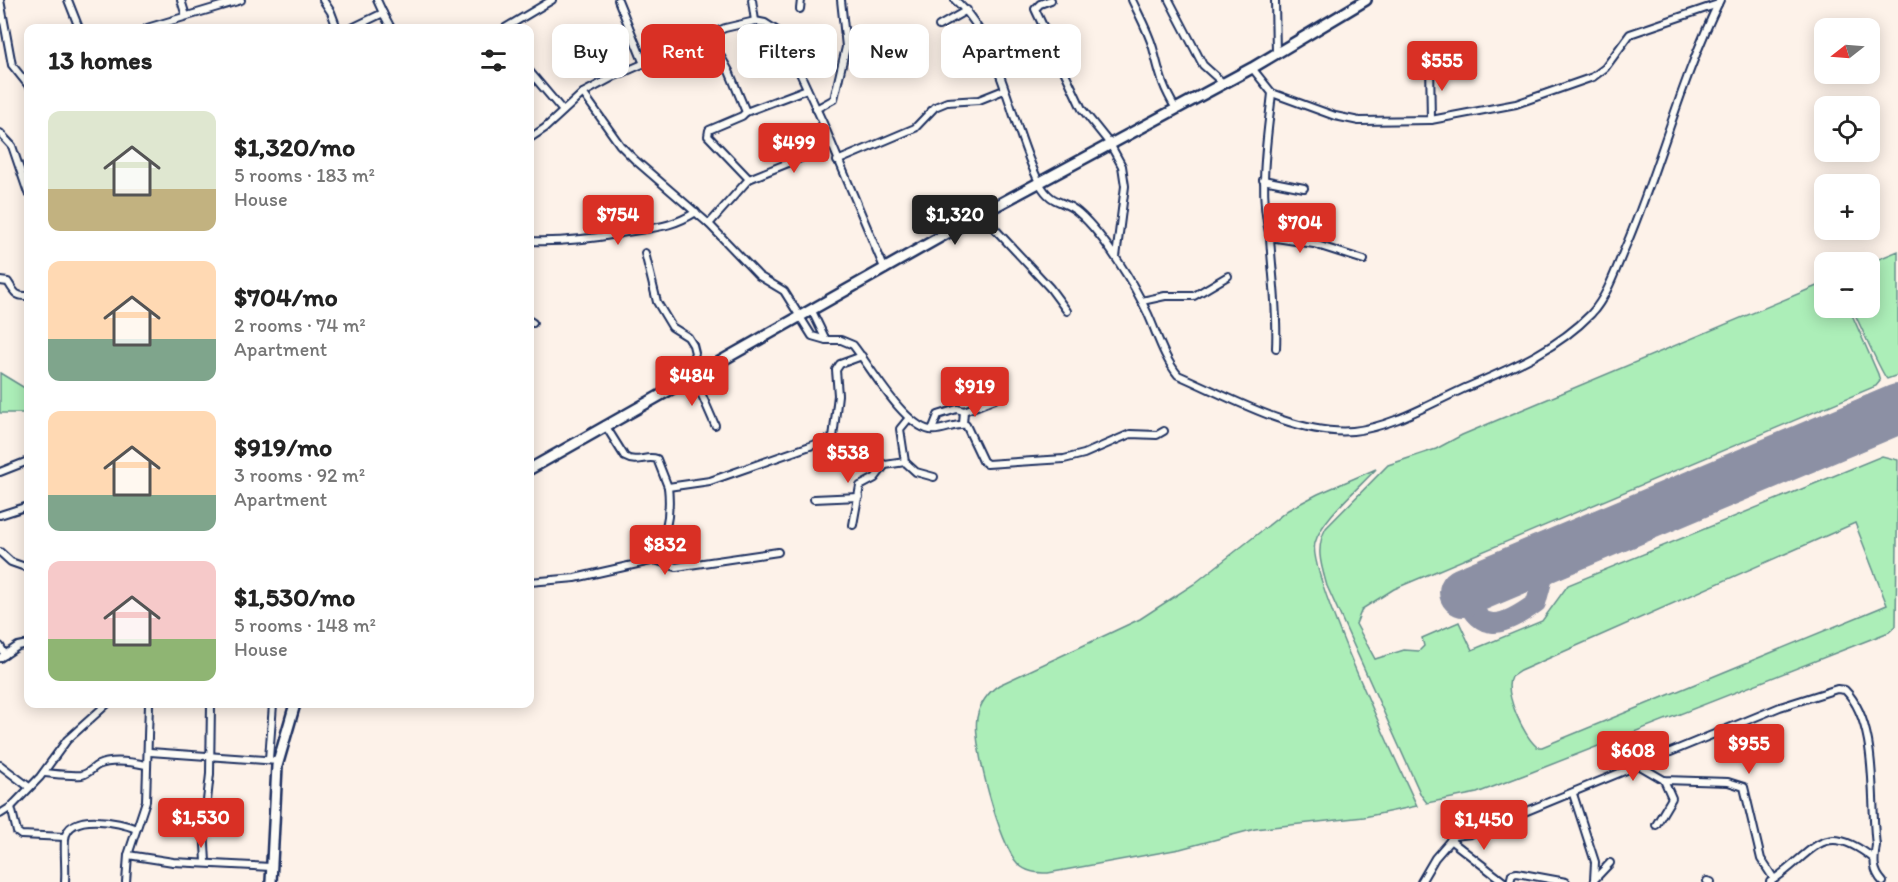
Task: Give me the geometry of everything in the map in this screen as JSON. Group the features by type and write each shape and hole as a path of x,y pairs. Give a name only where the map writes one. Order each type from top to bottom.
{"main road":[{"path":"534,467 981,214 1252,68 1366,0"},
{"path":"271,882 274,760 294,708"}],"street":[{"path":"0,0 12,65 24,80"},
{"path":"68,0 77,24"},
{"path":"181,0 186,16"},
{"path":"160,24 241,0"},
{"path":"323,0 336,24"},
{"path":"377,0 389,24"},
{"path":"513,24 552,0"},
{"path":"618,0 641,57"},
{"path":"752,0 755,21"},
{"path":"800,9 801,0"},
{"path":"816,109 834,99 846,47 841,0"},
{"path":"955,0 967,10 983,37 1021,140 1040,184 1054,201 1079,212 1116,257 1142,301 1178,375 1298,426 1338,431 1363,429 1398,419 1528,360 1576,328 1593,311 1609,286 1649,190 1669,131 1719,2"},
{"path":"1051,0 1040,4 1035,9 1082,109 1110,144 1122,166 1125,186 1116,257"},
{"path":"1132,0 1153,46 1158,74 1164,90 1176,109"},
{"path":"1169,0 1203,65 1223,83"},
{"path":"1275,0 1275,53"},
{"path":"1252,68 1272,93 1335,116 1359,121 1431,120 1516,104 1593,77 1605,68 1630,34 1719,2"},
{"path":"939,26 967,10"},
{"path":"360,24 383,13"},
{"path":"725,28 755,21 772,26 782,34 885,270"},
{"path":"1430,63 1431,120"},
{"path":"725,64 746,112"},
{"path":"534,135 583,93 641,65"},
{"path":"534,77 563,111"},
{"path":"749,179 708,136 709,130 742,116 746,112 807,89"},
{"path":"837,161 915,128 935,107 946,102 979,100 1004,90"},
{"path":"583,93 635,160 709,224 759,276 784,291 812,336 826,340 841,340 853,345 909,418 923,428 932,430 963,424"},
{"path":"1272,93 1263,180 1263,206 1270,237 1273,299 1278,318 1276,348"},
{"path":"0,133 12,146 24,181"},
{"path":"709,224 749,179 830,146"},
{"path":"1263,180 1304,188"},
{"path":"534,241 566,242 599,239 678,224 696,212"},
{"path":"981,214 1050,288 1067,311"},
{"path":"1270,237 1314,244 1364,260"},
{"path":"645,253 657,302 672,327 688,337 693,345 695,353 687,371 707,365 711,367"},
{"path":"1142,301 1165,296 1194,296 1228,276"},
{"path":"0,281 8,282 15,293 20,297 24,296"},
{"path":"812,310 826,340"},
{"path":"833,438 838,395 836,370 840,364 862,356"},
{"path":"693,377 715,425"},
{"path":"932,430 938,415 957,409 964,411 995,399"},
{"path":"964,411 963,424 971,433 983,461 994,465 1064,459 1084,454 1130,434 1157,435 1164,431"},
{"path":"909,418 900,429 905,462 916,472 934,477"},
{"path":"606,425 625,457 640,461 657,459 668,487 671,510 665,523 663,544 655,560"},
{"path":"668,487 710,481 833,438 885,465 905,462"},
{"path":"0,472 24,463"},
{"path":"853,525 860,486 875,478 885,465"},
{"path":"814,499 859,497"},
{"path":"0,515 24,507"},
{"path":"0,552 11,562 24,567"},
{"path":"534,582 575,578 655,560 676,567 778,552"},
{"path":"0,646 2,657 18,646 24,645"},
{"path":"1420,882 1454,836 1471,834 1573,794 1780,707 1827,691 1845,690 1851,698 1870,741 1876,845 1874,859 1877,875 1882,882"},
{"path":"0,814 11,807 44,773 67,740 103,708"},
{"path":"126,882 128,855 146,801 146,765 150,752 149,708"},
{"path":"206,862 204,827 210,774 210,708"},
{"path":"150,752 209,754 274,760 273,708"},
{"path":"44,773 81,775 91,772 98,765 129,761 146,765"},
{"path":"0,765 29,787"},
{"path":"1640,766 1664,780 1728,782 1744,787 1761,860 1772,881 1824,841 1842,839 1857,845 1874,859"},
{"path":"1656,825 1672,798 1664,780"},
{"path":"1573,794 1595,862 1594,881"},
{"path":"11,807 17,832 21,835 65,837"},
{"path":"65,882 65,837 69,828 79,822 122,823 136,829"},
{"path":"1450,840 1504,882"},
{"path":"128,855 174,862 271,867"},
{"path":"1594,881 1610,863"},
{"path":"1510,882 1512,874 1517,873 1566,882"}],"green space":[{"path":"1898,251 1898,375 1887,379 1857,318 1880,318 1880,258"},
{"path":"1814,287 1814,318 1853,318 1878,374 1880,381 1876,386 1394,589 1362,609 1356,624 1375,659 1404,650 1419,651 1424,646 1422,638 1459,622 1472,650 1542,621 1568,585 1882,456 1898,460 1896,626 1889,632 1477,793 1427,803 1421,795 1327,586 1320,550 1326,528 1388,465 1436,449 1462,435","holes":["1855,523 1887,605 1542,747 1537,747 1532,742 1516,714 1510,693 1511,677"]},
{"path":"0,373 24,388 24,413 0,413"},
{"path":"1376,469 1341,504 1319,533 1315,543 1316,561 1356,670 1417,806 1364,817 1255,829 1180,849 1048,873 1032,872 1018,864 1003,837 989,794 979,749 977,718 988,695 999,685 1140,619 1194,584 1288,510 1318,494"}],"taxiway":[{"path":"1872,420 1898,422"},
{"path":"1511,572 1487,569 1479,571 1472,577 1469,584 1469,602 1478,617 1486,622 1504,621 1536,603 1549,556"}],"runway":[{"path":"1464,592 1898,409"}]}
